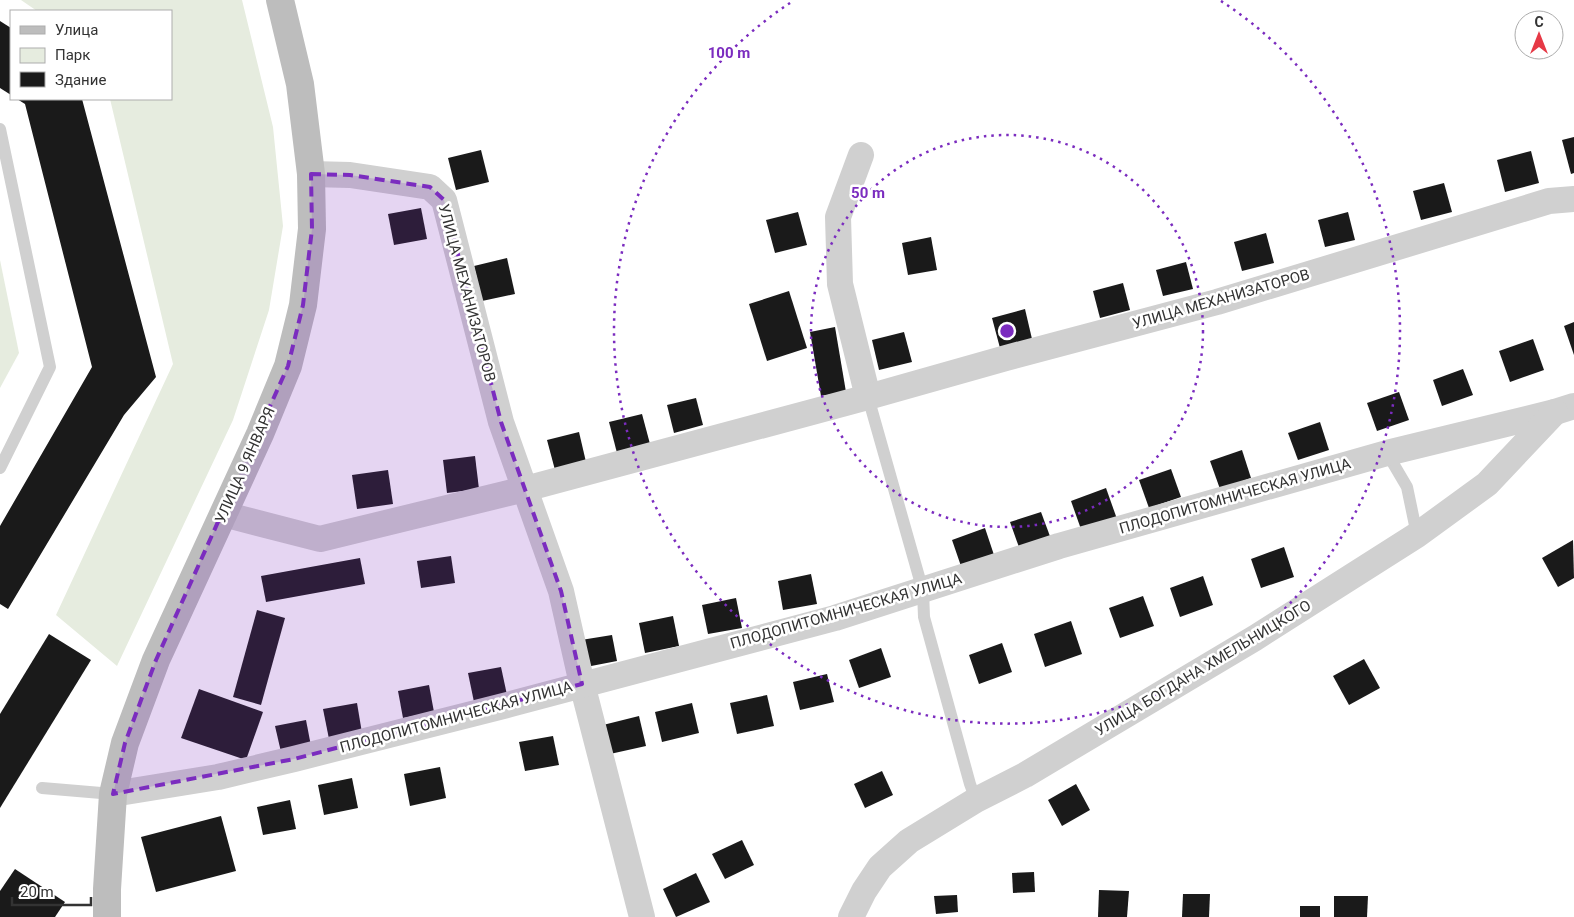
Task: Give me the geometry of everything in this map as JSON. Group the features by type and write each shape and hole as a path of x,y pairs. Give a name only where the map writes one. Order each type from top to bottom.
{"main road":[{"name":"УЛИЦА 9 ЯНВАРЯ","path":"107,917 106,889 113,794 125,743 156,660 260,434 288,366 303,304 312,228 311,174 300,84 280,0"}],"street":[{"path":"861,155 838,217 840,284 868,397"},
{"name":"УЛИЦА МЕХАНИЗАТОРОВ","path":"311,174 350,175 430,187 444,200 501,422 525,489"},
{"name":"УЛИЦА МЕХАНИЗАТОРОВ","path":"223,514 320,540 525,489 868,397 1015,355 1217,302 1550,201 1574,199"},
{"name":"ПЛОДОПИТОМНИЧЕСКАЯ УЛИЦА","path":"113,794 218,777 284,761 835,618 1059,546 1387,453 1565,409"},
{"name":"УЛИЦА БОГДАНА ХМЕЛЬНИЦКОГО","path":"851,917 864,891 880,867 909,841 976,800 1025,775 1254,638 1417,535 1487,484 1565,409"},
{"path":"525,489 561,591 582,684 642,917"}],"lane":[{"path":"0,128 50,366 0,468"},
{"path":"868,397 923,591 924,617 976,800"},
{"path":"1387,453 1407,487 1417,535"},
{"path":"42,788 113,794"}],"highlighted area":[{"path":"311,174 350,175 430,187 444,200 501,422 561,591 582,684 294,759 113,794 125,743 156,660 288,366 303,305 312,229"}],"green space":[{"path":"21,0 242,0 273,127 283,226 269,310 233,420 117,666 56,615 173,364 110,100 172,100 172,10 36,10"},
{"path":"0,260 19,353 0,388"}],"building":[{"path":"0,21 10,27 10,94 0,88"},
{"path":"19,100 82,100 156,377 124,415 8,609 0,604 0,526 92,367 25,104"},
{"path":"1574,137 1574,173 1571,174 1562,140"},
{"path":"481,150 489,182 456,190 448,158"},
{"path":"1531,151 1539,183 1505,192 1497,160"},
{"path":"1444,183 1452,212 1421,220 1413,191"},
{"path":"421,208 427,239 394,245 388,214"},
{"path":"798,212 807,245 775,253 766,220"},
{"path":"1348,212 1355,240 1325,247 1318,220"},
{"path":"1266,233 1274,263 1242,271 1234,242"},
{"path":"931,237 937,270 908,275 902,243"},
{"path":"507,258 515,294 482,301 474,266"},
{"path":"1186,262 1193,289 1163,296 1156,270"},
{"path":"1123,283 1130,310 1100,318 1093,291"},
{"path":"789,291 807,348 767,361 749,304"},
{"path":"1025,309 1032,339 1000,348 992,318"},
{"path":"1574,322 1574,355 1564,326"},
{"path":"835,327 846,392 821,396 810,332"},
{"path":"904,332 912,362 879,370 872,340"},
{"path":"1533,339 1544,370 1510,382 1499,351"},
{"path":"1463,369 1473,395 1442,406 1433,380"},
{"path":"1399,392 1409,420 1377,431 1367,403"},
{"path":"696,398 703,425 674,433 667,405"},
{"path":"642,414 650,444 617,453 609,422"},
{"path":"1320,422 1329,450 1298,460 1288,433"},
{"path":"579,432 586,462 555,470 547,440"},
{"path":"1242,450 1251,478 1220,489 1210,461"},
{"path":"475,456 479,489 447,493 443,460"},
{"path":"1171,469 1181,497 1149,508 1139,480"},
{"path":"388,470 393,504 357,509 352,475"},
{"path":"1106,488 1117,519 1082,532 1071,501"},
{"path":"1041,512 1051,539 1020,550 1010,522"},
{"path":"985,528 995,558 962,569 952,540"},
{"path":"1573,540 1574,578 1558,587 1542,558"},
{"path":"1284,547 1294,577 1261,588 1251,559"},
{"path":"451,556 455,583 421,588 417,561"},
{"path":"360,558 365,584 266,602 261,576"},
{"path":"811,574 817,604 783,610 778,581"},
{"path":"1203,576 1213,605 1180,617 1170,588"},
{"path":"1143,596 1154,626 1120,638 1109,608"},
{"path":"736,598 742,628 708,634 702,605"},
{"path":"257,610 285,618 261,705 233,697"},
{"path":"673,616 679,646 645,653 639,623"},
{"path":"1071,621 1082,654 1045,667 1034,634"},
{"path":"49,634 91,660 0,808 0,714"},
{"path":"612,635 617,661 586,667 581,640"},
{"path":"1002,643 1012,672 979,684 969,655"},
{"path":"881,648 891,677 859,688 849,660"},
{"path":"1364,659 1380,688 1349,705 1333,676"},
{"path":"501,667 507,695 474,702 468,673"},
{"path":"827,674 834,702 800,710 793,682"},
{"path":"429,685 434,712 403,718 398,691"},
{"path":"199,689 263,712 246,760 181,738"},
{"path":"767,695 774,726 737,734 730,703"},
{"path":"357,703 362,733 329,739 323,709"},
{"path":"692,703 699,733 662,742 655,712"},
{"path":"639,716 646,746 610,754 603,725"},
{"path":"306,720 311,746 281,752 275,726"},
{"path":"553,736 559,765 525,771 519,742"},
{"path":"440,767 446,798 410,806 404,774"},
{"path":"882,771 893,795 865,808 854,784"},
{"path":"352,778 358,808 324,815 318,785"},
{"path":"1076,784 1090,810 1062,826 1048,800"},
{"path":"290,800 296,829 263,835 257,807"},
{"path":"221,816 236,871 156,892 141,837"},
{"path":"742,840 754,865 725,879 712,854"},
{"path":"15,869 65,902 55,917 0,917 0,891"},
{"path":"1034,872 1035,892 1013,893 1012,873"},
{"path":"696,873 710,902 676,917 663,889"},
{"path":"1099,890 1129,891 1127,917 1098,917"},
{"path":"1183,894 1210,894 1209,917 1182,917"},
{"path":"957,895 958,912 936,914 934,896"},
{"path":"1334,896 1368,896 1367,917 1334,917"},
{"path":"1300,906 1320,906 1320,917 1300,917"}]}
